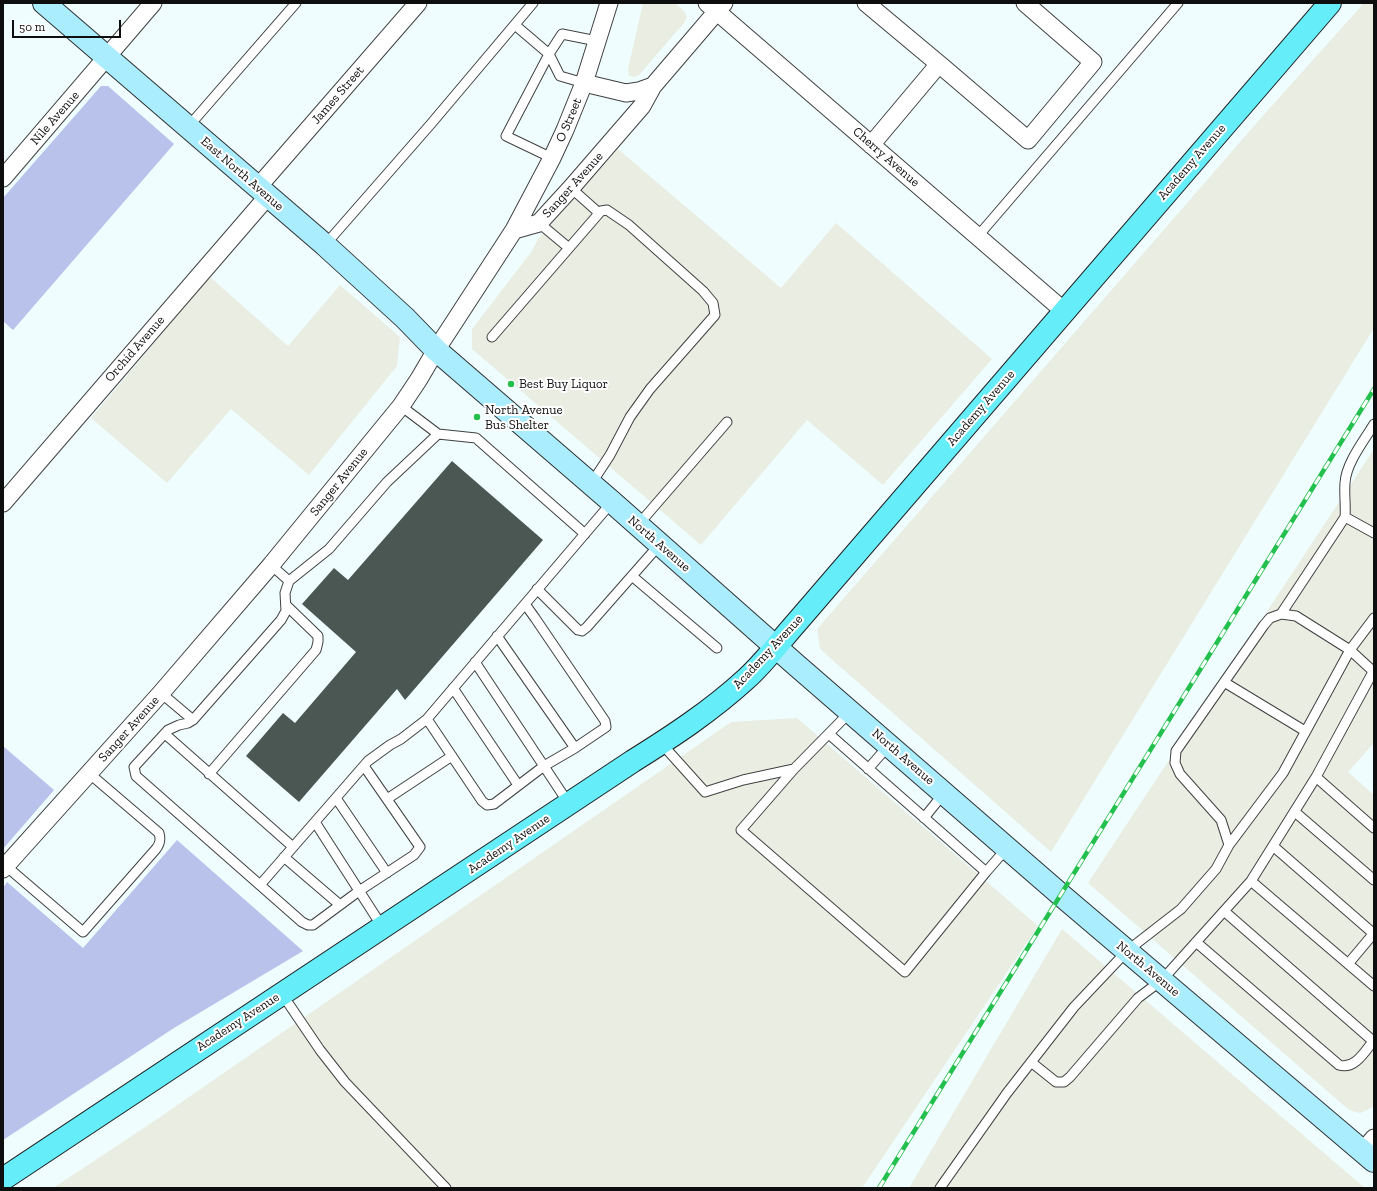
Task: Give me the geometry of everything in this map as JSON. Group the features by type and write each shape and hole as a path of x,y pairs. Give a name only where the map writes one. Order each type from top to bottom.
{"main road":[{"name":"Academy Avenue","path":"3,1179 211,1040 661,744 704,714 735,689 776,647 1330,3"}],"street":[{"name":"East North Avenue","path":"44,3 325,245 405,318 436,350"},
{"name":"Nile Avenue","path":"3,178 153,3"},
{"name":"James Street","path":"263,191 418,3"},
{"name":"O Street","path":"514,230 566,130 584,83 609,3"},
{"path":"866,3 1028,140 1093,62 1025,3"},
{"name":"Cherry Avenue","path":"716,6 871,145 1064,311"},
{"name":"Sanger Avenue","path":"4,868 90,774 271,566 401,406 514,230 539,223 571,188 642,106 653,86 716,6"},
{"path":"871,145 939,64"},
{"path":"584,83 626,93 639,92 653,86"},
{"name":"Orchid Avenue","path":"3,503 263,191"},
{"name":"North Avenue","path":"436,350 612,502 850,712 1127,951 1370,1150"}],"lane":[{"path":"188,127 296,3"},
{"path":"325,245 533,3"},
{"path":"978,236 1178,3"},
{"path":"514,25 548,54 560,76 584,83"},
{"path":"552,158 506,136 548,54 562,34 597,41"},
{"path":"571,188 599,213"},
{"path":"492,337 599,213 607,210 629,225 703,291 714,303 715,316 650,389 630,417 610,455 591,484"},
{"path":"539,223 569,248"},
{"path":"401,406 438,434 476,438 585,534"},
{"path":"638,525 727,422"},
{"path":"1281,614 1345,517 1345,482 1349,465 1374,424"},
{"path":"364,766 420,847 414,855 313,925 308,925 302,922 136,776 134,767 168,730 188,723 192,720 281,620 286,611 284,593 289,581 329,549 387,482 438,434"},
{"path":"260,885 364,766 390,745 402,739 427,719 612,502"},
{"path":"1345,517 1374,533"},
{"path":"537,589 578,630 582,631 660,544"},
{"path":"271,566 289,581"},
{"path":"632,576 717,648"},
{"path":"427,719 482,801 487,805 494,804 544,766 575,748 606,727 605,722 536,618 525,604"},
{"path":"209,774 316,650 318,636 286,605"},
{"path":"1031,1062 1056,1082 1064,1082 1070,1077 1138,998 1162,980 1251,881 1316,777 1374,671 1350,650 1296,616 1281,614 1270,618 1176,751 1175,763 1180,774 1221,820 1230,845"},
{"path":"940,1188 1007,1093 1074,1007 1127,951 1181,909 1216,869 1230,845 1283,772 1350,650 1374,618"},
{"path":"497,636 575,748"},
{"path":"475,662 569,804"},
{"path":"1224,682 1305,731"},
{"path":"453,688 518,785"},
{"path":"161,693 192,720"},
{"path":"850,712 794,769 741,830 905,972 1007,848"},
{"path":"165,734 293,847"},
{"path":"829,734 986,872"},
{"path":"661,744 705,792 743,780 794,769"},
{"path":"868,769 889,745"},
{"path":"387,799 452,756"},
{"path":"4,868 83,932 156,849 161,839 159,833 90,774"},
{"path":"1316,777 1374,828"},
{"path":"924,818 944,793"},
{"path":"336,798 387,874"},
{"path":"1294,812 1374,880"},
{"path":"315,822 383,928"},
{"path":"1273,846 1374,934 1348,964"},
{"path":"284,857 340,905"},
{"path":"1251,881 1374,986"},
{"path":"1196,942 1339,1065 1345,1067 1353,1064 1374,1041 1224,911"},
{"path":"282,994 320,1050 345,1082 446,1188"}],"shaded area":[{"path":"643,3 675,3 685,12 687,17 684,23 639,75 635,77 629,76 628,69"},
{"path":"1364,3 1374,3 1374,328 1051,852 820,649 817,629 1260,119"},
{"path":"101,86 108,86 174,144 13,330 3,321 3,198"},
{"path":"618,149 781,288 836,223 992,359 883,485 807,420 701,545 472,349 472,329 532,251 538,239"},
{"path":"210,277 288,346 340,285 400,337 397,366 309,475 231,409 167,483 91,418"},
{"path":"1374,449 1374,743 1348,772 1374,795 1374,1104 1371,1108 1360,1113 1349,1110 1088,883"},
{"path":"797,718 1038,926 862,1188 53,1188 150,1124 731,722"},
{"path":"3,746 54,790 3,849"},
{"path":"177,840 303,951 174,1028 3,1140 3,888 7,882 83,948"},
{"path":"1062,929 1365,1188 909,1188"}],"building":[{"path":"452,461 543,540 405,700 397,689 299,802 246,756 283,713 295,723 356,652 302,604 334,568 348,580"}],"railway":[{"path":"879,1188 1374,389"}],"place":[{"name":"Best Buy Liquor","path":"511,384"},
{"name":"North Avenue Bus Shelter","path":"477,417"}]}
